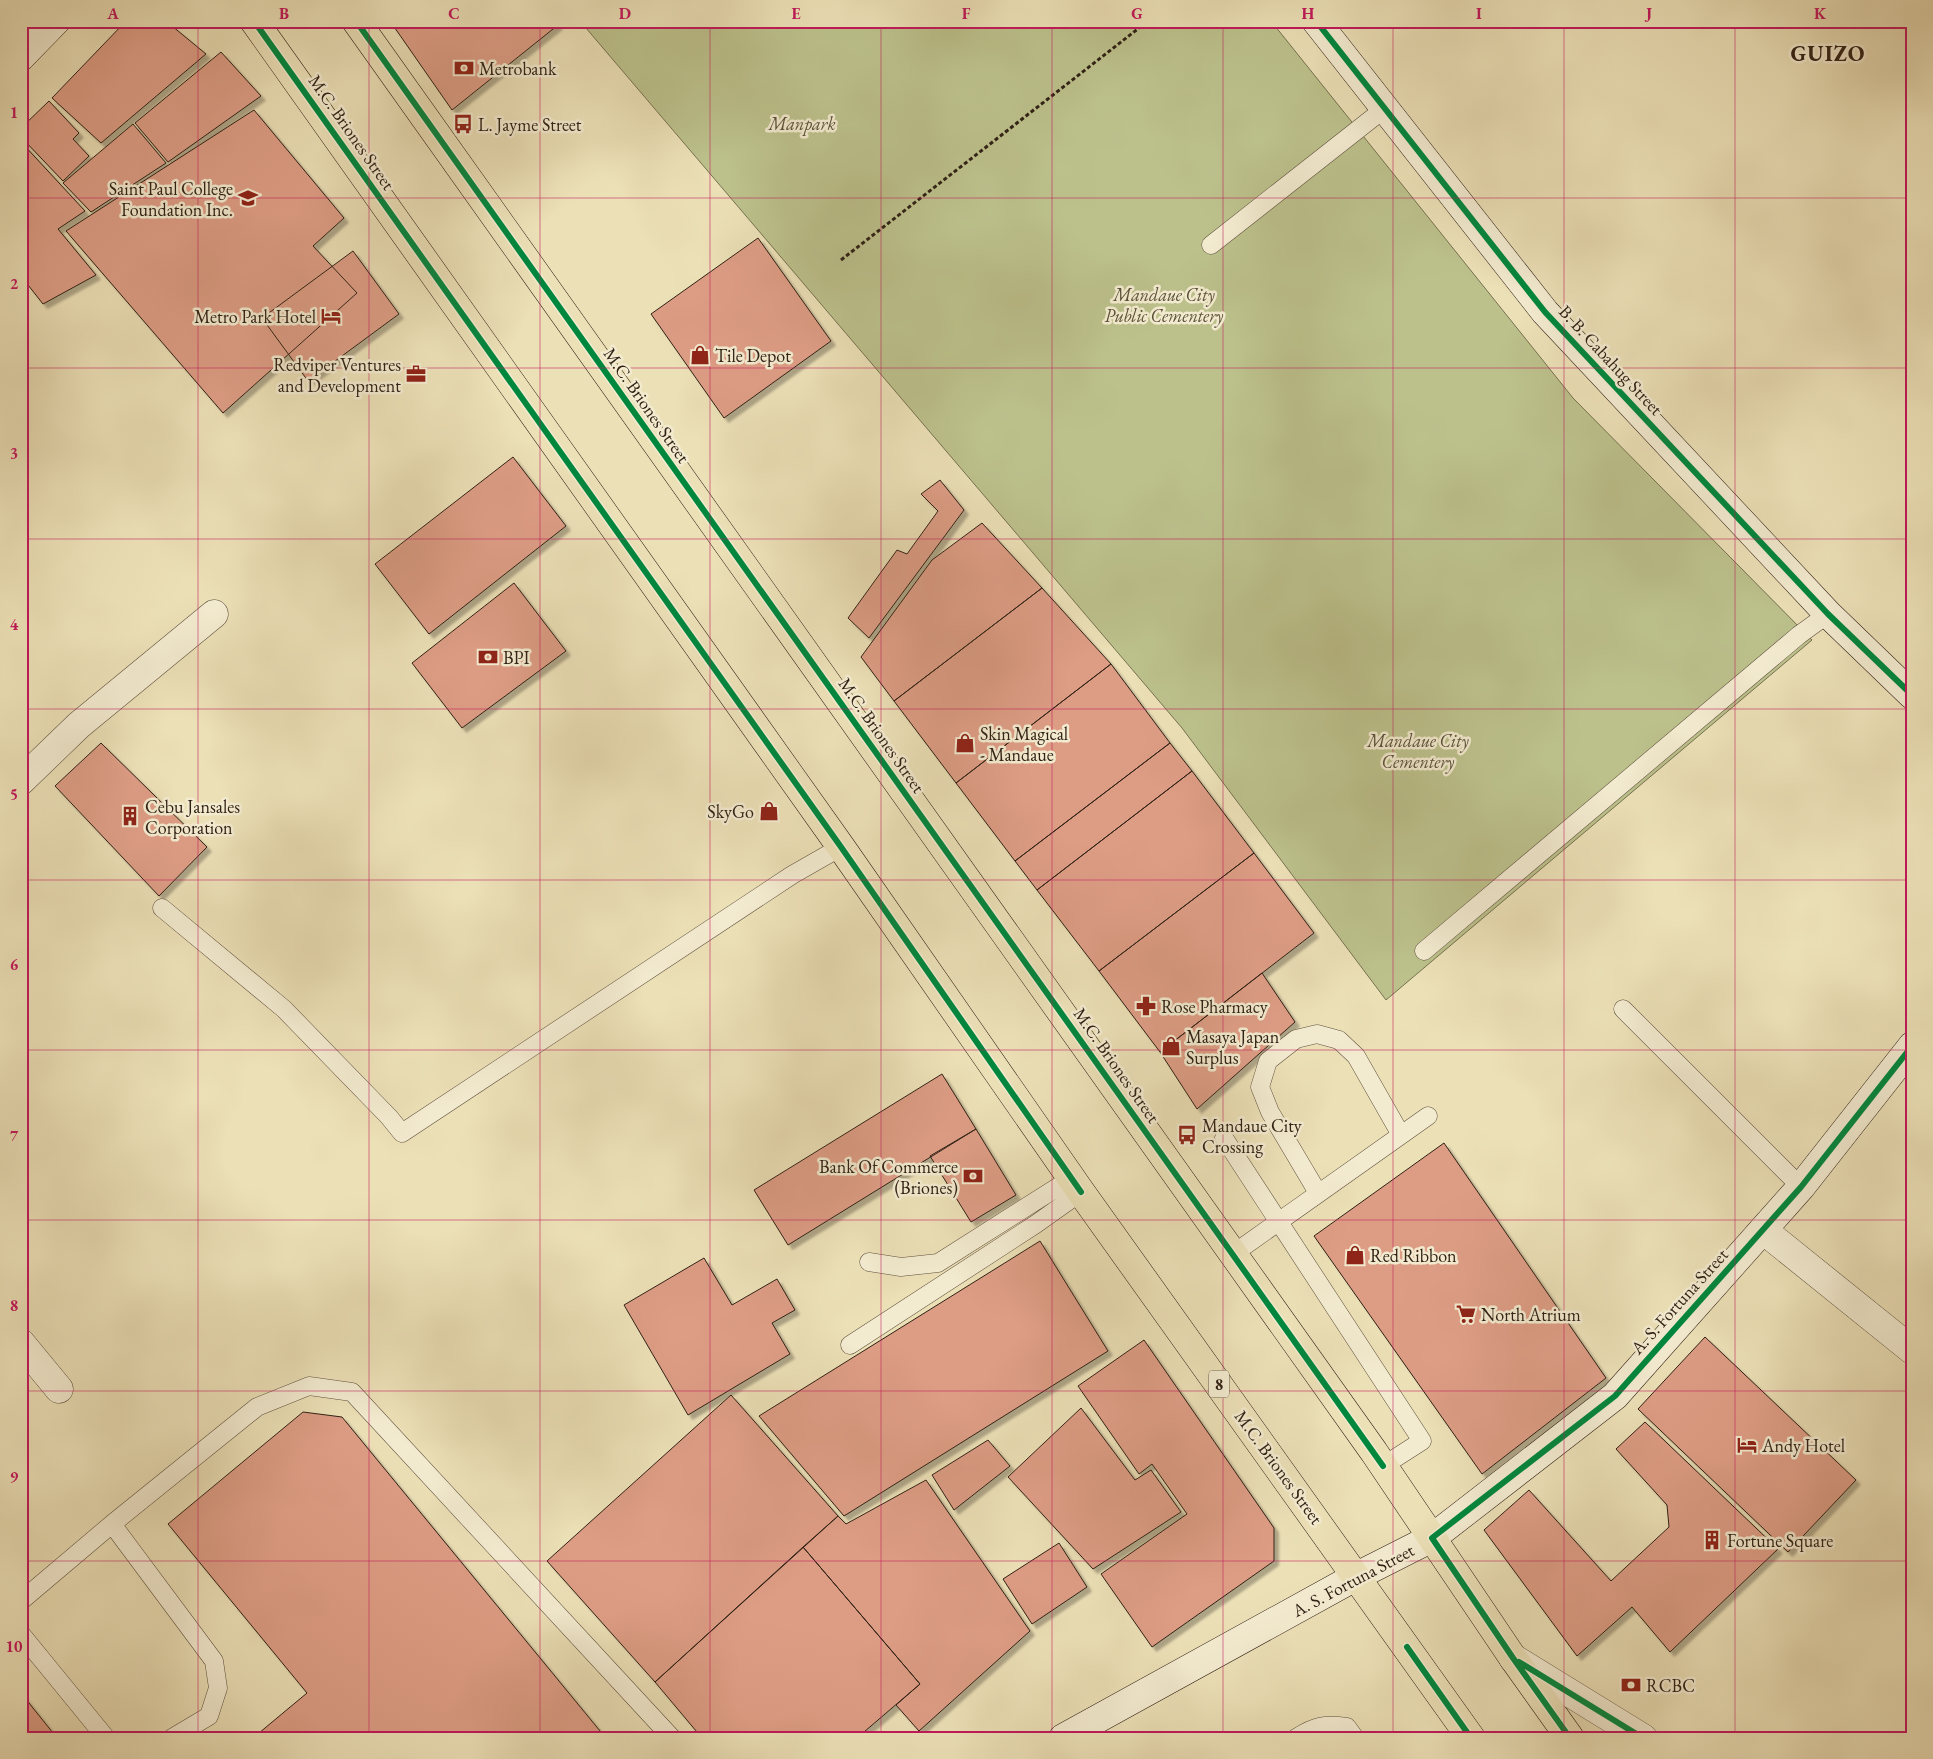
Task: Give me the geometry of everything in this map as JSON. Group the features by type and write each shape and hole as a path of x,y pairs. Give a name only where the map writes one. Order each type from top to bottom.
{"main road":[{"name":"M.C. Briones Street","path":"254,21 840,847 1077,1185 1471,1738"},
{"name":"M.C. Briones Street","path":"356,21 1383,1466 1513,1658 1570,1738"}],"street":[{"path":"21,57 56,21"},
{"name":"B. B. Cabahug Street","path":"1322,24 1384,109 1545,312 1828,614 1912,696"},
{"path":"21,781 79,725 214,614"},
{"name":"A. S. Fortuna Street","path":"1063,1738 1357,1576 1432,1538 1616,1396 1801,1187 1912,1046"},
{"path":"1763,1230 1912,1350"},
{"path":"21,1343 59,1390"},
{"path":"1513,1658 1643,1738"}],"lane":[{"path":"1211,244 1384,109"},
{"path":"1424,951 1799,635 1828,614"},
{"path":"162,908 284,1009 389,1117 402,1134 792,875 840,847"},
{"path":"1623,1009 1801,1187"},
{"path":"1318,1193 1270,1112 1260,1087 1268,1061 1296,1039 1317,1034 1339,1040 1356,1056 1401,1135"},
{"path":"1233,1254 1428,1116"},
{"path":"1224,1138 1422,1441 1383,1466"},
{"path":"869,1262 901,1267 938,1263 1077,1185"},
{"path":"850,1345 1036,1224 1077,1185"},
{"path":"21,1601 112,1524 257,1407 309,1386 352,1392 672,1738"},
{"path":"112,1524 214,1660 218,1688 209,1716 172,1738"},
{"path":"21,1634 106,1738"},
{"path":"1296,1738 1310,1729 1327,1724 1347,1726 1355,1738"}],"path":[{"path":"840,260 1148,21"}],"green space":[{"path":"580,21 1271,21 1573,398 1812,640 1386,1000 1182,728"}],"building":[{"path":"21,21 28,21 42,33 21,52"},
{"path":"126,21 166,21 206,54 101,143 52,98"},
{"name":"Metrobank","path":"390,21 555,21 558,25 452,110"},
{"path":"221,52 261,96 168,162 135,123"},
{"path":"49,101 79,133 73,139 89,156 63,181 21,137 21,128"},
{"path":"254,110 344,218 313,246 357,293 223,413 66,231"},
{"path":"133,124 166,163 91,212 63,183"},
{"path":"22,143 85,211 58,229 96,275 43,304 21,276"},
{"path":"758,238 831,341 724,418 651,314"},
{"name":"Metro Park Hotel","path":"353,251 399,314 308,381 262,318"},
{"path":"513,457 566,526 429,634 375,564"},
{"path":"940,480 964,510 869,638 848,618 897,550 907,554 938,511 921,494"},
{"path":"982,523 1042,588 894,701 861,657 932,560"},
{"name":"BPI","path":"514,583 566,651 462,728 412,663"},
{"path":"1042,588 1111,664 956,783 894,701"},
{"path":"1111,664 1170,743 1015,861 956,783"},
{"name":"Cebu Jansales Corporation","path":"101,743 207,847 159,896 55,786"},
{"path":"1170,743 1192,771 1037,890 1015,861"},
{"path":"1192,771 1254,853 1099,971 1037,890"},
{"path":"1254,853 1314,933 1160,1052 1099,971"},
{"path":"1262,973 1295,1022 1197,1109 1160,1052"},
{"path":"942,1074 976,1129 788,1245 754,1190"},
{"name":"Bank Of Commerce (Briones)","path":"976,1129 1016,1195 971,1222 930,1156"},
{"name":"North Atrium","path":"1444,1143 1606,1378 1482,1474 1314,1236"},
{"path":"1040,1241 1108,1351 844,1516 759,1416"},
{"path":"704,1258 732,1305 777,1279 795,1310 772,1323 790,1354 688,1415 624,1305"},
{"name":"Andy Hotel","path":"1705,1337 1856,1480 1788,1552 1638,1409"},
{"path":"1144,1340 1274,1528 1274,1561 1152,1647 1101,1574 1187,1514 1152,1464 1139,1474 1078,1386"},
{"path":"731,1395 838,1516 655,1682 547,1561"},
{"path":"1081,1408 1135,1480 1151,1470 1181,1512 1093,1569 1008,1477"},
{"path":"303,1412 342,1417 605,1737 253,1738 307,1693 168,1524"},
{"name":"Fortune Square","path":"1645,1422 1778,1549 1670,1652 1632,1607 1577,1656 1484,1530 1529,1490 1611,1581 1669,1527 1667,1505 1616,1449"},
{"path":"988,1440 1010,1466 954,1510 932,1475"},
{"path":"926,1480 1030,1631 919,1731 896,1705 920,1684 803,1547 838,1516 846,1524"},
{"path":"1059,1543 1087,1587 1032,1624 1003,1579"},
{"path":"803,1547 920,1684 857,1738 702,1738 655,1682"},
{"path":"21,1693 57,1738 21,1738"}],"cycle path":[{"path":"254,21 841,847 1081,1192"},
{"path":"356,21 1383,1466"},
{"path":"1316,21 1545,312 1828,614 1912,695"},
{"path":"1570,1738 1432,1538 1615,1396 1801,1187 1912,1046"},
{"path":"1407,1647 1471,1738"},
{"path":"1519,1662 1643,1738"}],"place":[{"name":"Metrobank","path":"464,68"},
{"name":"L. Jayme Street","path":"463,124"},
{"name":"Saint Paul College Foundation Inc.","path":"248,198"},
{"name":"Metro Park Hotel","path":"331,316"},
{"name":"Tile Depot","path":"700,355"},
{"name":"Redviper Ventures and Development","path":"416,374"},
{"name":"BPI","path":"488,657"},
{"name":"Skin Magical - Mandaue","path":"965,743"},
{"name":"SkyGo","path":"769,811"},
{"name":"Cebu Jansales Corporation","path":"130,816"},
{"name":"Rose Pharmacy","path":"1146,1006"},
{"name":"Masaya Japan Surplus","path":"1171,1046"},
{"name":"Mandaue City Crossing","path":"1187,1135"},
{"name":"Bank Of Commerce (Briones)","path":"973,1176"},
{"name":"Red Ribbon","path":"1355,1255"},
{"name":"North Atrium","path":"1466,1314"},
{"name":"Andy Hotel","path":"1747,1445"},
{"name":"Fortune Square","path":"1712,1540"},
{"name":"RCBC","path":"1631,1685"}],"district":[{"name":"GUIZO","path":"1828,53"}],"park label":[{"name":"Manpark","path":"802,123"},
{"name":"Mandaue City Public Cementery","path":"1164,304"},
{"name":"Mandaue City Cementery","path":"1418,750"}]}
